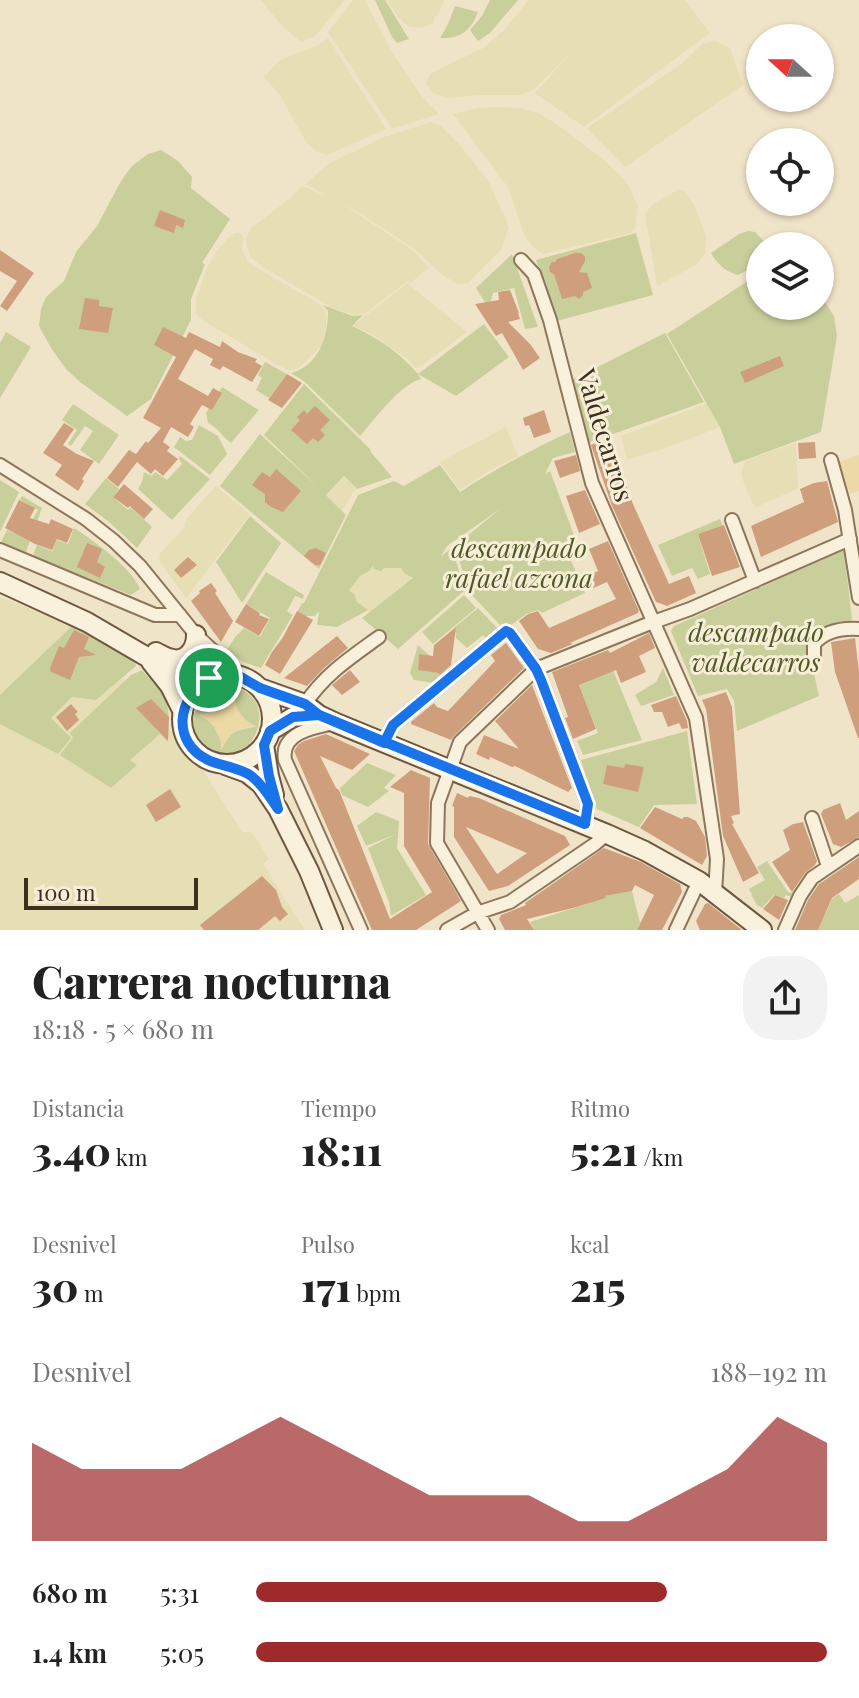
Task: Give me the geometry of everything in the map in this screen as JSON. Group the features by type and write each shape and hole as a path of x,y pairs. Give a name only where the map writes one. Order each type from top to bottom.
{"main road":[{"path":"0,582 87,622 182,674 207,679 230,675 241,677 384,743 645,851 706,887 762,930"},
{"path":"87,622 122,634 170,659 185,657 193,650 198,638"},
{"path":"147,657 170,686 183,712"},
{"path":"207,679 187,699 183,712 187,740 196,752 208,760 247,773 261,784 278,809 309,871 333,930"},
{"path":"260,688 271,713 267,738 269,776 278,809"},
{"path":"222,764 234,764 256,754 267,738 293,717 320,714"}],"street":[{"name":"Valdecarros","path":"521,260 534,274 550,320 592,483 696,718 717,859 706,887"},
{"path":"831,460 845,510 859,598"},
{"path":"0,465 86,519 114,541 166,595 198,638 241,677"},
{"path":"732,520 755,581"},
{"path":"488,930 437,843 438,803 460,742 536,669 690,609 850,539"},
{"path":"0,550 155,615 180,615"},
{"path":"814,656 817,639 842,629 859,629"},
{"path":"384,743 393,725 506,631 536,669 588,804 585,824"},
{"path":"361,930 283,751 293,737 317,726 320,714 317,686 379,637"},
{"path":"198,638 208,662 207,679"},
{"path":"812,818 828,866"},
{"path":"447,930 477,913 510,902 529,891 607,834"},
{"path":"785,930 812,878 859,846"},
{"path":"676,930 706,887"},
{"path":"683,930 706,887"}],"shaded area":[{"path":"261,0 345,0 315,36 301,42 282,26"},
{"path":"353,0 365,0 393,54 423,98 439,114 392,129 328,32"},
{"path":"387,0 444,0 434,23 422,28 403,22"},
{"path":"529,0 685,0 710,33 584,127 535,93 569,55 534,89 521,95 449,98 433,93 426,83 430,74 483,48 504,30"},
{"path":"328,38 386,129 327,155 317,152 306,142 280,95 264,77 280,60 319,45"},
{"path":"716,41 730,48 743,85 625,167 587,128 684,62 699,47"},
{"path":"496,107 538,113 604,160 624,179 638,207 631,233 543,254 533,247 525,237 508,187 453,114"},
{"path":"431,122 441,126 459,144 489,182 509,227 501,250 468,283 458,284 444,276 414,249 341,203 414,251 429,268 366,313 354,315 331,307 251,258 246,238 251,228 302,186 328,197 306,184 328,164 384,137"},
{"path":"679,189 694,205 706,236 705,253 696,265 657,286 645,214 652,205"},
{"path":"235,233 243,237 242,249 248,262 318,303 326,311 326,328 321,346 299,368 289,371 202,320 196,313 196,299 207,268 216,252"},
{"path":"407,283 467,332 417,369 373,335 353,326"},
{"path":"707,403 720,427 627,460 621,436"},
{"path":"506,427 518,456 460,490 440,462"},
{"path":"796,443 798,488 755,508 741,472 746,460"},
{"path":"344,477 357,490 342,511 327,495"},
{"path":"216,486 250,514 186,598 159,561 160,553 185,527 187,518"},
{"path":"373,564 384,568 401,568 414,578 370,612 349,591"},
{"path":"0,597 73,625 194,756 242,832 251,832 256,838 269,859 263,864 305,930 0,930"}],"green space":[{"path":"375,0 385,0 409,39 397,43"},
{"path":"490,0 518,0 490,33 478,41 470,30"},
{"path":"455,6 478,12 464,32 440,38 448,24"},
{"path":"161,150 178,161 192,177 191,188 230,219 202,263 205,264 191,299 191,320 151,399 127,416 66,369 39,326 41,309 46,297 64,281 76,252 97,226 132,166 148,154"},
{"path":"748,231 755,232 746,232 746,271 738,275 722,267 711,253 739,234"},
{"path":"636,233 653,295 557,321 536,260"},
{"path":"512,254 538,327 525,329 514,288 493,293 489,309 476,288"},
{"path":"746,282 746,320 834,320 834,316 837,336 821,432 734,464 720,427 667,334"},
{"path":"323,305 353,316 363,315 352,326 395,352 421,379 396,395 360,436 305,382 291,373 309,364 320,349 328,321 328,311"},
{"path":"484,324 509,357 456,396 418,374"},
{"path":"6,332 31,347 0,398 0,343"},
{"path":"665,333 704,402 588,441 572,380"},
{"path":"265,362 287,374 269,398 256,390 262,378 258,375"},
{"path":"304,384 371,450 392,477 357,489 344,476 326,495 346,515 319,569 220,486 260,434 319,488 264,435"},
{"path":"222,387 259,410 231,443 208,423 206,413"},
{"path":"73,404 119,435 99,464 80,450 93,431 85,426 71,446 68,444 77,430 62,420"},
{"path":"199,425 218,436 227,454 210,475 174,447 180,437 186,441 192,440"},
{"name":"descampado rafael azcona","path":"570,432 575,452 553,458 545,474 550,471 578,546 580,552 570,558 585,593 542,613 538,610 526,614 510,626 501,626 469,592 455,546 500,509 447,546 441,556 452,548 465,590 398,649 362,618 413,578 401,568 384,568 381,571 374,569 373,565 360,576 349,591 368,610 337,627 317,625 319,612 315,616 304,616 297,612 358,495 394,481 404,486 440,465 460,492"},
{"path":"180,456 210,479 172,520 138,489 144,472 152,476 155,472 167,480 182,464"},
{"path":"106,478 119,489 113,497 128,510 131,507 152,527 137,548 85,504"},
{"path":"0,480 19,492 0,532"},
{"path":"22,496 42,508 26,552 1,542 7,530 23,537 38,510 20,500"},
{"path":"250,516 281,543 242,603 216,562"},
{"path":"720,519 723,526 698,534 710,574 698,579 692,568 672,576 658,545"},
{"path":"74,528 120,563 140,589 131,595 33,556 37,545 52,551 57,540 68,544"},
{"name":"descampado valdecarros","path":"844,550 852,619 807,641 819,696 737,731 734,701 727,689 698,696 671,631 674,626"},
{"path":"266,572 304,595 303,599 295,596 287,611 293,615 261,668 243,662 227,650 244,628 260,637 270,618 246,604"},
{"path":"464,595 476,608 433,644 422,632"},
{"path":"478,608 501,632 489,642 483,635 467,648 456,638 455,627"},
{"path":"73,625 100,639 135,662 136,666 96,700 72,697 51,718 71,738 58,754 0,724 0,695"},
{"path":"418,645 430,656 419,654 418,670 440,675 433,683 414,680 410,673"},
{"path":"663,668 674,695 641,706 635,695 656,682"},
{"path":"142,670 166,702 168,741 160,734 130,760 137,765 111,788 60,755 73,738 70,733 131,675"},
{"path":"613,670 642,740 583,755 577,741 598,733 579,685"},
{"path":"221,687 242,690 255,700 259,714 257,730 250,743 238,752 223,754 206,745 195,729 195,712 212,691","holes":["233,692 239,713 255,727 238,731 221,741 213,724 200,715 219,708"]},
{"path":"687,731 697,804 654,805 639,827 597,809 581,760"},
{"path":"367,763 396,775 384,788 389,791 368,807 342,795 340,788"},
{"path":"376,812 399,821 397,848 426,895 391,916 389,902 368,848 396,834 366,846 357,826"},
{"path":"767,861 788,892 793,893 791,897 786,895 784,898 774,895 762,908 757,905 749,889 765,880 757,867"},
{"path":"632,891 640,923 637,930 534,930 530,922 605,896"},
{"path":"839,894 845,903 859,895 859,930 818,930 832,899"}],"sand":[{"path":"859,455 859,491 850,494 839,462"},
{"path":"234,691 240,712 257,727 234,732 221,751 216,729 198,715 220,708"}],"building":[{"path":"160,210 185,220 183,228 176,225 174,233 154,226"},
{"path":"0,250 34,273 7,311 0,306 17,281 0,271"},
{"path":"575,253 585,256 579,272 587,273 592,288 583,292 579,299 575,296 562,299 549,267 557,259"},
{"path":"510,290 520,319 508,322 540,358 523,370 502,333 496,336 475,304 499,300 498,292"},
{"path":"85,298 99,300 99,306 113,308 108,333 79,329"},
{"path":"163,327 186,338 189,332 220,347 222,341 238,352 257,359 255,362 262,366 252,382 223,366 220,370 210,365 213,359 195,349 178,379 208,396 213,388 222,393 212,410 202,405 190,424 194,427 188,437 171,427 163,442 170,447 167,451 178,459 163,476 155,469 151,474 137,462 118,487 107,478 129,450 136,454 161,428 143,418 176,357 154,345"},
{"path":"780,356 784,366 745,383 740,372"},
{"path":"287,374 302,383 282,408 268,400"},
{"path":"315,406 330,420 320,430 325,435 318,442 313,438 307,444 291,430 304,410 307,414"},
{"path":"544,410 551,432 534,438 523,418"},
{"path":"64,423 74,429 63,445 94,461 78,491 55,475 62,465 43,453"},
{"path":"606,439 613,462 617,461 669,584 689,576 696,593 667,606 656,602 612,506 591,445"},
{"path":"815,442 816,458 799,459 798,443"},
{"path":"576,455 580,471 560,478 554,461"},
{"path":"276,469 301,491 283,512 265,502 265,494 252,485 262,472 270,477"},
{"path":"827,481 838,522 761,557 751,526 804,502 800,489"},
{"path":"124,484 153,509 144,519 130,506 128,508 113,497"},
{"path":"585,490 600,524 579,533 566,496"},
{"path":"19,500 35,508 30,518 49,524 51,519 73,529 67,543 57,539 52,550 5,528"},
{"path":"724,525 740,567 712,576 698,534"},
{"path":"608,541 638,613 551,653 538,649 519,621 528,614 538,611 549,628 616,599 607,582 587,591 581,578 598,571 589,549"},
{"path":"87,543 102,549 97,562 105,567 100,578 77,567"},
{"path":"316,548 326,553 320,565 315,565 304,556"},
{"path":"188,557 197,565 181,578 174,570"},
{"path":"211,583 233,621 221,642 191,601"},
{"path":"246,604 269,619 259,636 235,622"},
{"path":"297,611 313,620 280,674 265,665"},
{"path":"456,627 451,665 440,675 418,670 419,654 433,656 434,645"},
{"path":"74,630 89,637 84,649 96,655 79,657 70,680 51,672 50,668 59,646 64,648"},
{"path":"649,633 655,648 639,656 646,672 621,683 616,670 579,685 596,729 573,739 552,672 608,650 610,653"},
{"path":"337,636 348,648 307,686 284,678"},
{"path":"855,638 859,672 859,738 835,672 831,642"},
{"path":"506,643 524,668 451,740 411,724 434,703 448,711 495,661 491,655"},
{"path":"350,670 360,682 342,695 332,685"},
{"path":"532,685 572,788 568,792 515,766 476,754 484,735 519,749 495,721"},
{"path":"726,692 732,707 740,814 731,816 732,824 759,873 743,882 723,836 706,709 702,700"},
{"path":"676,696 688,728 682,729 679,723 668,727 662,712 654,712 651,705"},
{"path":"151,699 169,717 168,741 136,708"},
{"path":"71,704 78,712 75,714 79,720 67,731 56,717"},
{"path":"326,734 370,754 352,770 320,756 339,790 390,919 432,892 404,846 404,793 390,787 411,770 430,778 428,844 461,901 416,930 372,930 294,751 304,741"},
{"path":"625,764 644,767 638,792 603,784 607,765 624,768"},
{"path":"170,789 181,807 156,822 146,805"},
{"path":"457,793 468,798 479,798 565,836 570,845 508,886 489,891 454,837 452,806","holes":["466,827 527,853 497,874"]},
{"path":"840,803 846,820 859,811 859,837 841,847 833,844 821,814 823,810"},
{"path":"655,807 682,819 688,817 696,821 705,837 707,856 702,865 640,828"},
{"path":"803,822 817,861 792,892 772,862 790,850 783,830"},
{"path":"604,848 641,862 680,884 682,892 662,930 637,930 654,895 635,885 632,891 527,919 534,930 505,930 499,919 501,915 526,905"},
{"path":"859,857 859,879 832,898 818,930 795,930 819,884"},
{"path":"262,876 276,890 288,914 280,921 275,916 258,930 204,930 200,925"},
{"path":"775,895 788,900 779,920 763,909"},
{"path":"708,903 742,930 700,930 696,921"}],"route":[{"path":"209,678 195,688 187,699 183,712 187,740 196,752 208,760 247,773 261,784 278,809 264,745 270,731 293,717 319,715 384,743 585,824 588,804 541,680 506,631 393,725 384,743 241,677 209,678"}]}
